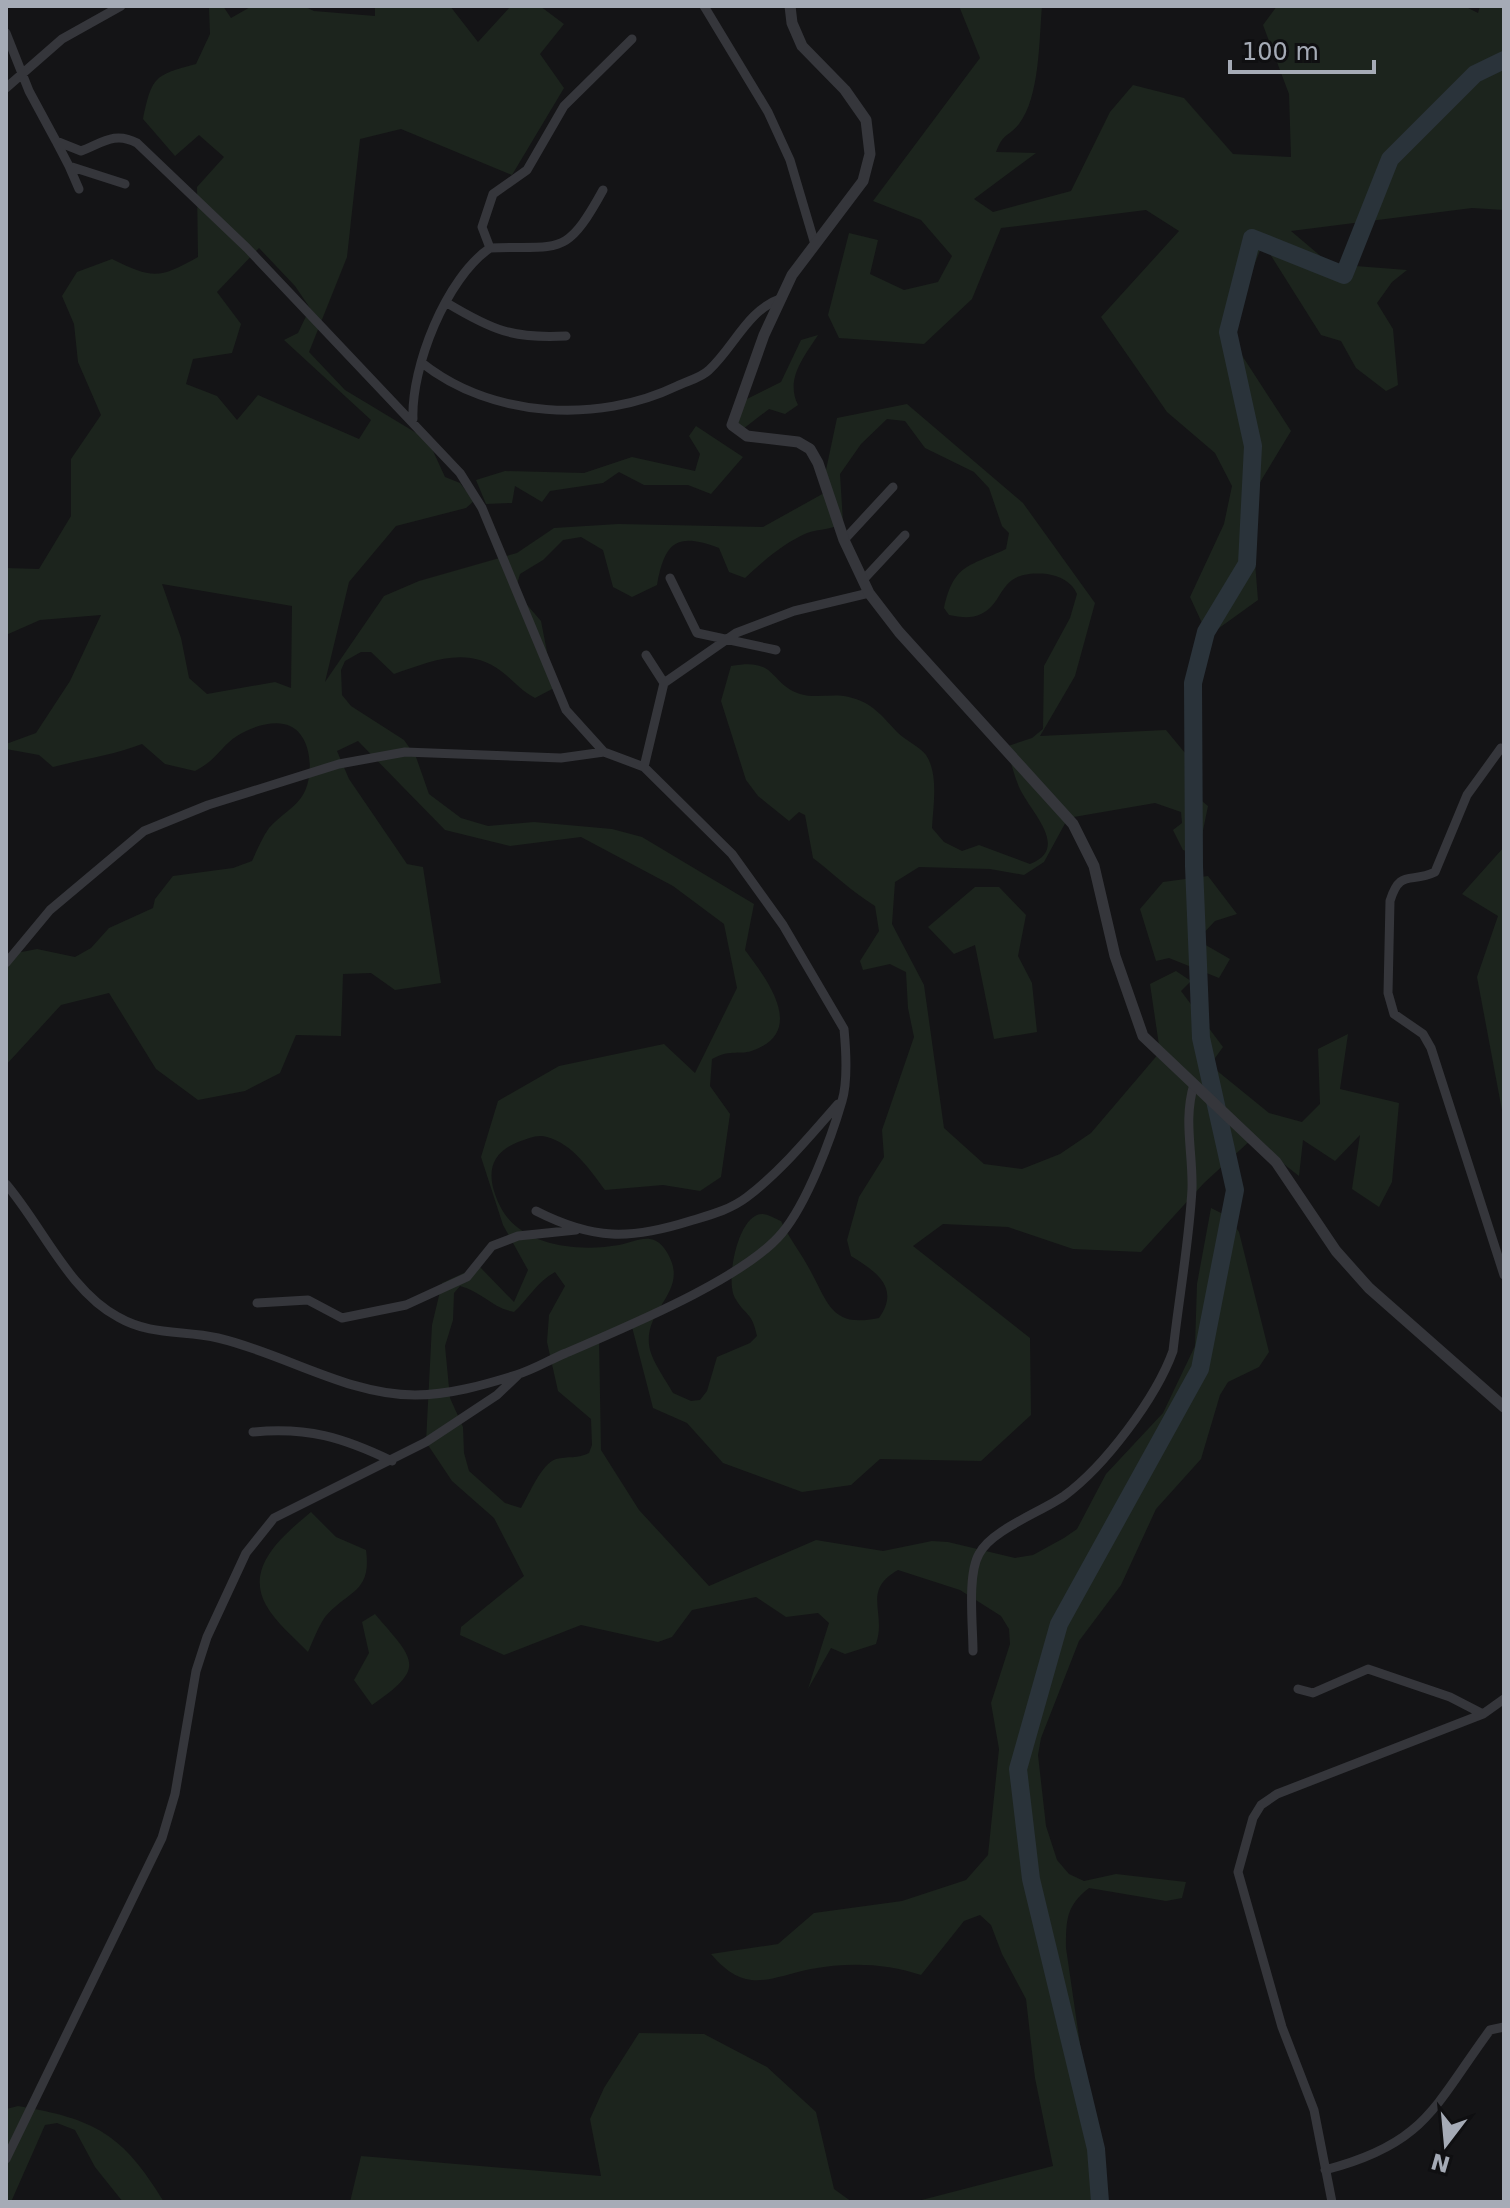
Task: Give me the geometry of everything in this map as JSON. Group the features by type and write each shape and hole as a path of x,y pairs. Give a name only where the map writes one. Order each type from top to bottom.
{"street":[{"path":"6,88 62,39 121,6"},
{"path":"704,6 773,124 790,160 814,241"},
{"path":"790,6 792,23 802,46 866,120 870,154 863,181 814,241 782,298 738,400 732,425 742,434 798,442 810,449 818,463 844,540 869,593 899,632 1073,824 1094,866 1115,956 1143,1036 1276,1162 1336,1251 1369,1288 1504,1407"},
{"path":"6,33 79,189"},
{"path":"490,248 482,227 493,194 527,170 564,106 632,39"},
{"path":"6,1184 91,1299 135,1325 172,1335 216,1337 353,1384 401,1394 460,1390 518,1375 725,1276 764,1250 795,1215 843,1098 844,1029 783,925 732,854 644,767 604,752 566,710 472,490 413,419 247,248 137,143 120,136 81,151 56,141"},
{"path":"69,166 125,184"},
{"path":"413,419 412,398 422,363 464,270 490,248 542,250 558,245 582,226 603,190"},
{"path":"422,363 450,384 497,401 527,408 604,409 662,394 709,371 763,304 782,298"},
{"path":"447,303 499,332 521,337 566,336"},
{"path":"844,540 893,487"},
{"path":"864,579 905,535"},
{"path":"670,578 697,633 776,650"},
{"path":"644,767 664,683 724,640 794,611 869,593"},
{"path":"646,655 664,683"},
{"path":"1501,748 1467,795 1435,872 1400,879 1394,886 1390,901 1388,993 1394,1014 1423,1034 1431,1048 1504,1275"},
{"path":"6,963 50,910 144,831 208,805 339,764 383,755 419,752 561,758 604,752"},
{"path":"973,1651 974,1569 979,1553 989,1541 1069,1492 1148,1403 1173,1351 1190,1216 1193,1164 1186,1111 1194,1084"},
{"path":"536,1211 579,1230 621,1237 657,1232 735,1205 781,1166 843,1098"},
{"path":"257,1303 308,1300 342,1318 406,1305 467,1277 492,1246 518,1236 579,1230"},
{"path":"6,2159 162,1838 175,1794 196,1671 207,1637 246,1553 274,1518 392,1461 486,1402 518,1375"},
{"path":"253,1432 292,1428 333,1436 392,1461"},
{"path":"1298,1689 1313,1693 1368,1669 1450,1697 1483,1714"},
{"path":"1332,2202 1314,2110 1282,2027 1238,1872 1253,1818 1261,1805 1277,1794 1483,1714 1504,1699"},
{"path":"1325,2170 1364,2160 1414,2129 1435,2111 1490,2030 1504,2027"}],"shaded area":[{"path":"205,6 223,6 231,18 252,6 303,6 314,11 375,16 375,6 450,6 478,42 511,6 540,6 564,24 540,54 564,88 512,175 401,129 360,139 347,257 309,352 345,390 428,440 445,477 460,483 474,501 466,508 396,526 349,582 325,682 384,596 419,581 517,553 554,528 618,524 763,527 826,492 826,470 837,418 907,404 1023,503 1095,603 1075,676 1040,736 1166,730 1190,759 1186,788 1208,806 1198,855 1183,850 1173,830 1182,823 1181,812 1155,803 1068,818 1044,862 1024,875 990,869 919,867 895,882 892,924 924,985 944,1128 984,1164 1022,1169 1060,1154 1091,1133 1160,1052 1150,984 1176,971 1191,981 1181,991 1223,1047 1210,1065 1269,1113 1302,1122 1320,1104 1318,1049 1348,1034 1340,1089 1399,1103 1392,1182 1379,1207 1352,1189 1360,1135 1335,1161 1303,1140 1299,1176 1252,1139 1204,1183 1141,1252 1073,1249 1008,1227 943,1224 913,1246 1030,1338 1031,1415 981,1461 880,1459 851,1485 802,1492 723,1463 687,1423 653,1408 631,1323 599,1339 601,1450 639,1510 709,1586 816,1540 883,1551 932,1541 948,1542 1015,1558 1033,1555 1077,1529 1106,1474 1163,1413 1195,1346 1197,1284 1211,1208 1229,1217 1239,1232 1269,1352 1259,1367 1228,1382 1220,1395 1201,1459 1156,1509 1121,1585 1079,1641 1041,1738 1038,1755 1046,1826 1057,1860 1069,1874 1084,1881 1116,1874 1186,1882 1182,1898 1166,1901 1089,1888 1069,1914 1066,1948 1103,2202 914,2202 1053,2166 1035,2078 1026,1999 1002,1954 991,1925 980,1915 964,1921 921,1975 881,1966 839,1965 770,1979 747,1979 735,1975 711,1954 778,1944 814,1913 902,1901 966,1880 988,1855 999,1749 991,1703 1010,1644 1009,1629 1001,1616 960,1590 898,1570 880,1586 876,1644 845,1654 831,1648 808,1689 829,1623 818,1613 786,1617 756,1597 692,1610 672,1637 658,1642 581,1625 504,1655 460,1635 461,1627 524,1576 494,1518 452,1481 426,1442 432,1325 442,1283 479,1266 514,1302 528,1270 503,1225 481,1157 498,1101 559,1066 664,1044 695,1073 737,988 724,924 673,886 581,837 510,846 445,830 358,741 337,751 349,779 407,864 423,867 441,983 395,990 371,973 343,974 341,1036 296,1035 280,1073 245,1091 198,1100 156,1069 109,993 61,1005 6,1065 6,955 37,949 75,957 91,948 109,928 153,908 155,899 173,876 233,868 252,861 269,828 301,798 309,776 309,756 303,738 290,726 277,723 242,733 195,771 165,764 142,744 53,767 39,755 6,749 6,744 36,733 70,681 101,615 40,620 6,635 6,568 39,569 71,516 71,459 101,415 78,362 74,324 62,296 77,272 112,259 156,274 198,257 197,187 224,157 199,135 175,156 143,119 149,94 157,80 171,71 196,64 210,34 209,8","holes":["259,248 295,286 310,308 298,333 284,340 371,420 359,439 258,395 237,420 217,396 186,384 193,359 232,353 241,324 217,292","887,419 905,421 925,448 974,472 989,488 1002,526 1009,533 1006,549 972,564 958,575 944,608 949,615 969,617 981,614 989,609 1011,581 1031,574 1061,578 1077,594 1070,618 1044,666 1043,729 1032,738 1008,746 1007,751 1019,787 1044,829 1047,849 1042,857 1030,864 979,845 962,851 944,842 932,828 934,781 926,755 900,735 876,710 849,697 800,694 757,665 731,666 721,701 746,780 758,796 789,821 799,812 805,815 813,858 875,906 879,931 860,961 863,970 890,964 906,972 908,1008 914,1037 882,1130 884,1157 859,1197 847,1240 851,1256 876,1274 886,1289 885,1307 879,1318 851,1320 834,1311 781,1221 764,1214 754,1217 740,1236 733,1264 732,1290 750,1318 757,1336 750,1343 717,1357 707,1391 700,1400 691,1401 673,1393 650,1350 650,1331 674,1275 672,1262 664,1248 648,1239 586,1248 552,1244 536,1238 509,1220 500,1206 493,1186 492,1169 508,1147 540,1136 565,1145 587,1166 605,1190 663,1185 700,1191 721,1177 730,1114 710,1086 712,1059 725,1054 749,1052 770,1041 778,1030 780,1016 770,988 745,950 754,904 642,837 612,829 534,822 488,826 461,818 429,794 416,757 404,740 351,706 342,695 341,670 345,661 361,652 371,652 394,674 448,658 475,659 501,671 535,698 554,688 541,621 515,591 520,574 543,560 563,540 581,537 603,550 613,587 632,597 657,585 669,550 683,541 719,548 729,572 745,578 790,542 807,533 835,527 843,522 840,474 861,444","162,584 292,606 291,688 275,682 207,694 189,678 181,638","555,1272 565,1286 549,1315 547,1342 558,1391 591,1419 592,1445 585,1455 551,1462 540,1473 521,1508 505,1503 469,1471 464,1453 463,1427 450,1398 445,1346 453,1320 454,1293 460,1286 514,1312"]},
{"path":"959,6 1042,6 1031,99 1019,124 1003,138 996,152 1036,153 974,199 993,212 1071,191 1110,112 1133,85 1184,98 1233,154 1291,157 1289,94 1263,25 1277,6 1464,6 1478,13 1480,6 1504,6 1504,210 1472,208 1291,231 1330,264 1407,270 1392,282 1377,303 1393,329 1398,385 1386,391 1356,368 1341,341 1321,335 1263,243 1247,283 1221,323 1291,431 1250,499 1258,600 1208,636 1190,597 1224,524 1232,486 1215,453 1167,412 1101,317 1179,231 1146,210 1001,228 972,299 924,344 839,338 828,315 849,233 878,240 870,274 904,290 938,282 952,256 921,220 873,201 980,58"},
{"path":"818,335 795,377 798,405 785,414 769,409 743,429 734,423 741,402 781,382 801,340"},
{"path":"696,426 743,457 711,494 688,485 644,485 619,472 603,483 550,491 542,502 515,486 512,503 486,504 476,480 505,471 584,473 632,457 695,471 700,454 689,436"},
{"path":"1504,847 1504,1121 1477,977 1498,916 1462,894"},
{"path":"1208,876 1237,914 1215,921 1197,940 1230,959 1219,978 1169,958 1156,961 1140,909 1163,882"},
{"path":"975,887 999,887 1026,915 1018,956 1032,983 1037,1032 994,1039 975,945 954,954 928,927"},
{"path":"311,1512 336,1537 366,1550 367,1564 362,1583 325,1617 308,1652 266,1605 260,1577 270,1552"},
{"path":"375,1614 399,1642 409,1662 408,1672 402,1681 372,1705 354,1680 369,1653 362,1622"},
{"path":"639,2033 704,2034 767,2067 816,2112 834,2189 852,2202 350,2202 361,2156 601,2176 590,2119 604,2088"},
{"path":"18,2106 68,2117 104,2133 135,2160 164,2202 123,2202 95,2167 75,2130 57,2123 45,2125 11,2202 6,2202 6,2109"}],"waterway":[{"path":"1100,2202 1096,2149 1031,1879 1018,1769 1059,1624 1200,1369 1235,1190 1201,1038 1194,866 1193,683 1206,632 1247,564 1253,446 1228,332 1252,238 1344,275 1390,159 1475,74 1504,60"}]}
